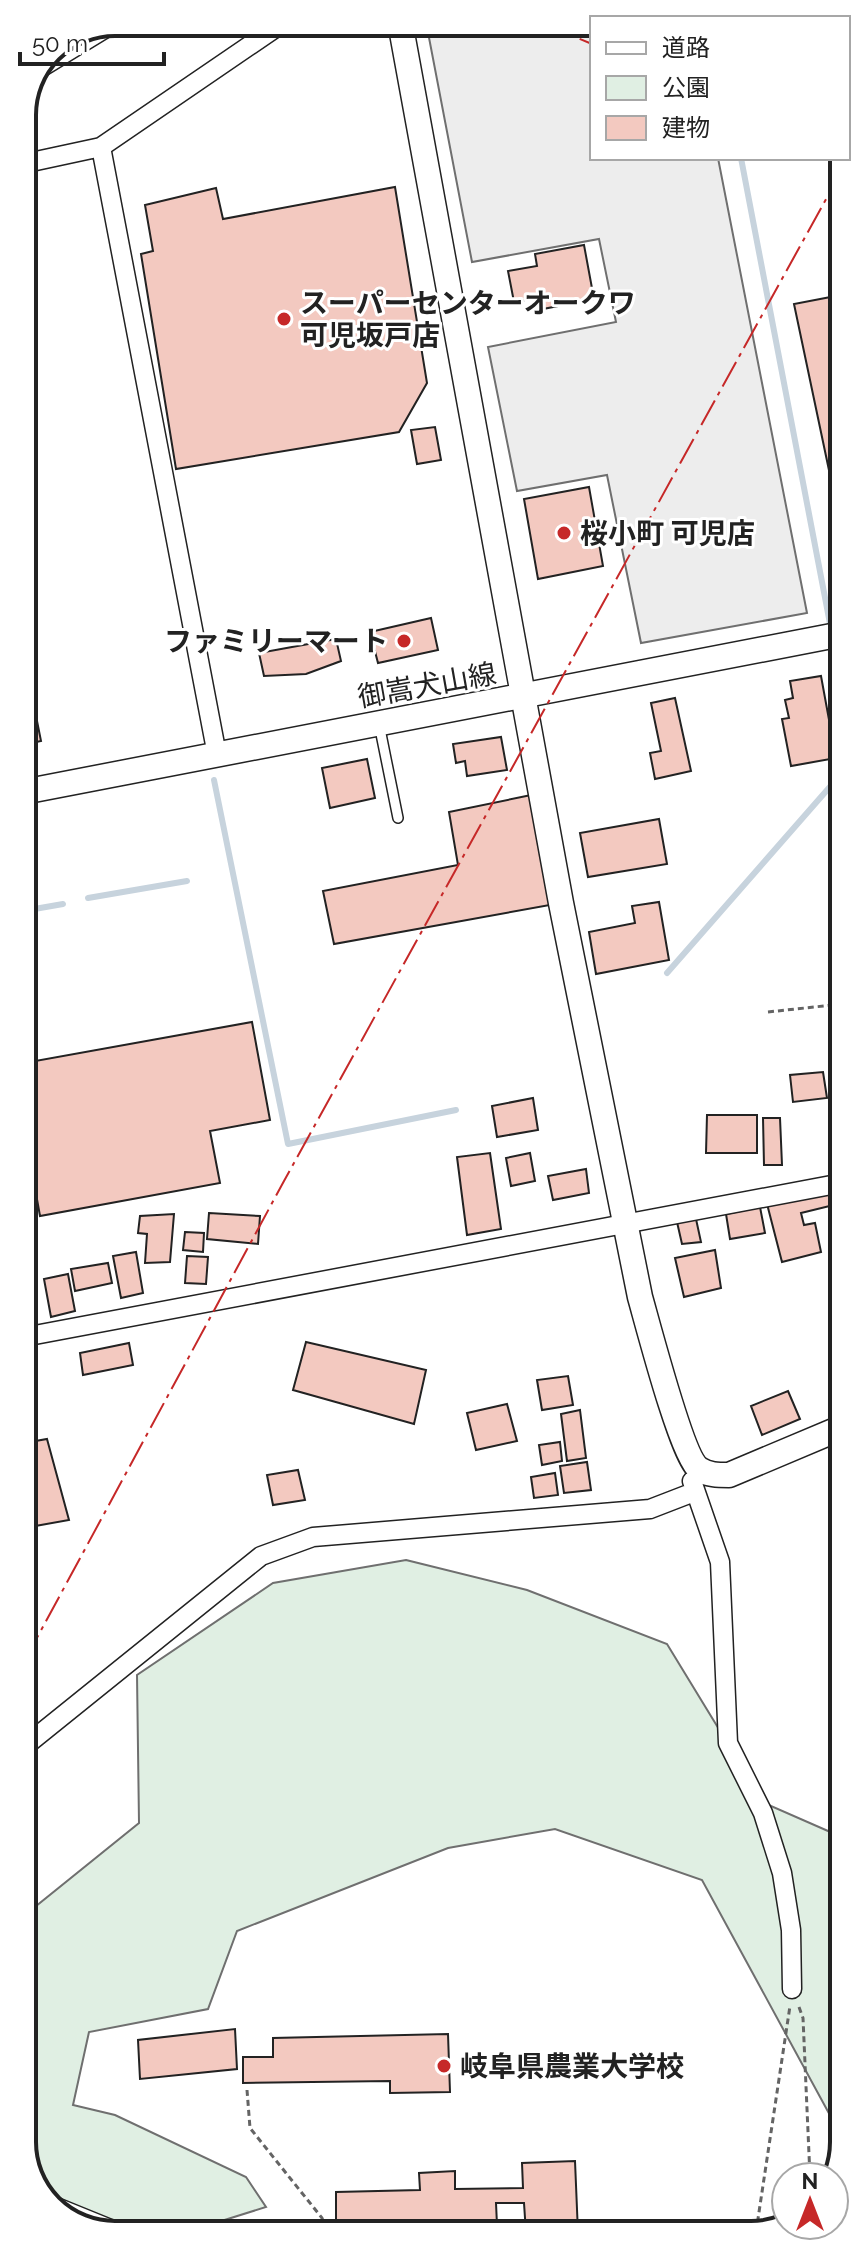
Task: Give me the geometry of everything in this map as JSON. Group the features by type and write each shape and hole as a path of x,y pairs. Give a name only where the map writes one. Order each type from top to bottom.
{"street":[{"path":"36,161 101,147 264,36"},
{"path":"403,36 526,697 561,903 625,1224 654,1348 720,1562 728,1743 763,1813 782,1873 791,1930 792,1989"},
{"path":"101,147 217,755"},
{"name":"御嵩犬山線","path":"36,790 830,636"},
{"path":"36,1335 830,1185"},
{"path":"36,1737 261,1556 313,1537 650,1509 696,1480 729,1475 830,1432"}],"lane":[{"path":"379,724 398,818"},
{"path":"70,2206 110,2221"}],"path":[{"path":"768,1012 830,1005"},
{"path":"792,1989 803,2018 809,2161"},
{"path":"758,2220 792,1989"},
{"path":"247,2090 250,2128 323,2221"}],"green space":[{"path":"406,1560 527,1590 667,1644 764,1803 830,1832 830,2115 702,1880 555,1829 448,1848 237,1931 208,2009 89,2032 73,2105 115,2115 246,2177 266,2207 221,2221 110,2221 90,2217 67,2205 49,2186 37,2152 36,1906 139,1823 137,1675 273,1583"}],"shaded area":[{"path":"429,36 590,36 590,160 718,160 807,613 641,643 607,475 517,491 488,347 616,322 599,239 472,262"}],"building":[{"name":"スーパーセンターオークワ 可児坂戸店","path":"395,187 427,383 399,432 176,469 141,254 153,251 145,205 216,188 223,219"},
{"path":"584,245 594,299 543,309 541,297 514,302 508,271 537,266 535,254"},
{"path":"830,297 830,475 794,304"},
{"path":"435,427 441,460 417,464 411,430"},
{"name":"桜小町 可児店","path":"589,487 603,566 538,579 524,499"},
{"name":"ファミリーマート","path":"431,618 438,650 378,663 370,632"},
{"path":"336,639 341,661 306,674 264,676 259,653"},
{"path":"821,676 830,725 830,759 791,766 782,719 789,718 785,700 793,698 790,681"},
{"path":"675,698 691,771 655,779 650,753 661,751 651,703"},
{"path":"36,716 41,741 36,742"},
{"path":"501,737 507,770 467,776 465,761 456,763 453,744"},
{"path":"367,759 375,798 330,808 322,768"},
{"path":"541,793 561,903 334,944 323,891 458,865 449,812"},
{"path":"659,819 667,864 588,877 580,833"},
{"path":"659,902 669,960 596,974 589,932 635,923 632,906"},
{"path":"252,1022 270,1120 210,1131 220,1183 40,1216 36,1194 36,1061"},
{"path":"823,1072 827,1098 793,1102 790,1075"},
{"path":"533,1098 538,1130 497,1137 492,1106"},
{"path":"707,1115 757,1115 757,1153 706,1153"},
{"path":"763,1118 780,1118 782,1165 764,1165"},
{"path":"490,1153 501,1229 467,1235 457,1157"},
{"path":"530,1153 535,1181 511,1186 506,1158"},
{"path":"586,1169 589,1193 553,1200 548,1176"},
{"path":"830,1187 830,1206 801,1213 804,1225 815,1223 821,1252 782,1262 766,1200"},
{"path":"760,1207 765,1233 730,1239 726,1214"},
{"path":"209,1213 260,1216 258,1244 207,1239"},
{"path":"174,1214 170,1262 145,1263 147,1234 138,1233 140,1216"},
{"path":"696,1219 701,1242 682,1244 677,1222"},
{"path":"185,1232 204,1233 203,1252 183,1250"},
{"path":"715,1250 721,1288 684,1297 675,1258"},
{"path":"136,1252 143,1293 121,1298 113,1256"},
{"path":"187,1256 208,1257 206,1284 185,1283"},
{"path":"108,1263 112,1283 75,1291 71,1269"},
{"path":"68,1274 75,1311 51,1317 44,1279"},
{"path":"306,1342 426,1370 414,1424 293,1390"},
{"path":"129,1343 133,1365 83,1375 80,1353"},
{"path":"568,1376 573,1405 542,1410 537,1380"},
{"path":"788,1391 800,1419 762,1435 751,1406"},
{"path":"507,1404 517,1441 476,1450 467,1413"},
{"path":"580,1410 586,1458 567,1461 561,1414"},
{"path":"47,1439 69,1520 36,1526 36,1441"},
{"path":"560,1442 562,1461 542,1465 539,1445"},
{"path":"587,1462 591,1490 564,1493 560,1466"},
{"path":"298,1470 305,1500 273,1505 267,1475"},
{"path":"555,1473 558,1495 534,1498 531,1477"},
{"path":"235,2029 237,2069 140,2079 138,2040"},
{"path":"448,2034 450,2092 390,2093 390,2081 243,2083 243,2057 273,2057 273,2038"},
{"path":"575,2161 578,2221 525,2221 524,2203 496,2203 497,2221 336,2221 336,2192 420,2190 419,2173 455,2171 455,2189 523,2188 522,2163"}],"waterway":[{"path":"741,160 830,624"},
{"path":"214,780 288,1144 456,1110"},
{"path":"667,973 830,787"},
{"path":"88,898 187,881"},
{"path":"36,909 63,904"}],"power":[{"path":"573,36 590,43"},
{"path":"36,1640 284,1181 830,192"}],"place":[{"name":"スーパーセンターオークワ 可児坂戸店","path":"284,319"},
{"name":"桜小町 可児店","path":"564,533"},
{"name":"ファミリーマート","path":"404,641"},
{"name":"岐阜県農業大学校","path":"444,2066"}]}
